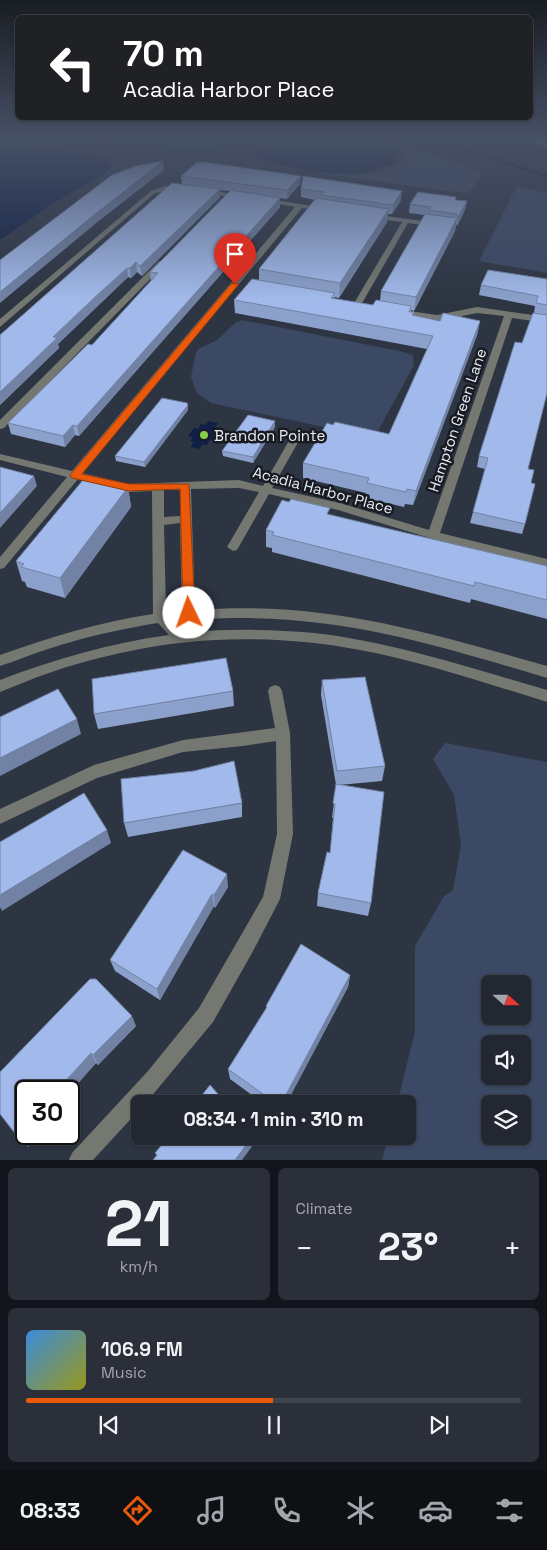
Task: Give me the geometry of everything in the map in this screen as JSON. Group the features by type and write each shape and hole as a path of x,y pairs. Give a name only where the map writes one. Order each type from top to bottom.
{"street":[{"path":"0,324 153,192"},
{"path":"206,192 329,210"},
{"path":"218,207 229,195"},
{"path":"0,565 75,475 240,285 300,205"},
{"path":"368,215 443,226"},
{"path":"357,305 406,221"},
{"path":"0,426 170,254"},
{"path":"385,310 437,318 477,310 547,320"},
{"name":"Hampton Green Lane","path":"433,536 509,314"},
{"path":"233,547 299,432"},
{"name":"Acadia Harbor Place","path":"0,457 129,488 239,484 266,489 340,507 433,536 547,563"},
{"path":"180,638 189,613 185,486"},
{"path":"158,488 160,617 180,638"},
{"path":"159,522 185,520"},
{"path":"0,661 58,640 160,617 189,613 270,612 358,622 421,637 547,672"},
{"path":"0,686 56,664 94,653 180,638 262,634 330,640 396,653 547,696"},
{"path":"79,1160 155,1078 206,1015 246,947 271,898 285,834 283,733 275,691"},
{"path":"0,817 94,772 183,746 243,740 283,733"}],"shaded area":[{"path":"0,192 73,192 55,202 0,240"},
{"path":"514,192 547,193 547,273 479,261"},
{"path":"242,320 399,351 413,355 414,365 377,433 366,436 211,403 197,393 191,377 195,356 198,349 217,340 235,323"},
{"name":"Brandon Pointe","path":"208,421 218,423 215,427 218,429 215,432 219,434 214,441 210,440 207,445 203,444 199,449 191,447 193,442 190,441 193,437 188,436 194,428 198,429 201,424 205,425"},
{"path":"445,743 547,762 547,1160 382,1160 386,1145 416,1145 416,1095 399,1095 415,1031 415,946 444,896 453,890 461,845 454,795 433,759"}],"building":[{"path":"89,192 123,192 0,292 0,260"},
{"path":"162,192 217,192 140,266 136,262 130,268 127,268 94,298 53,337 57,338 0,392 0,335"},
{"path":"229,192 244,192 280,198 77,426 73,425 63,436 8,423 88,344 92,345 158,273 150,272"},
{"path":"324,192 401,192 393,205 321,195"},
{"path":"418,192 456,197 455,200 467,201 458,217 457,214 429,210 431,207 410,204"},
{"path":"316,198 389,209 340,283 259,269"},
{"path":"425,214 457,218 416,297 381,291"},
{"path":"488,270 547,279 547,305 536,303 538,296 481,285"},
{"path":"252,279 335,293 331,298 373,305 376,300 411,306 409,312 414,312 412,315 440,321 443,313 480,321 416,491 407,489 406,492 367,483 369,478 303,463 327,423 333,425 335,422 389,434 433,336 234,300"},
{"path":"533,313 547,315 547,393 528,469 534,470 531,483 535,484 525,524 473,512 488,458 479,456 515,342 522,343"},
{"path":"162,398 187,403 188,405 144,462 115,456"},
{"path":"248,415 275,421 253,457 222,451"},
{"path":"0,467 34,476 0,513"},
{"path":"92,478 128,487 60,578 21,567 24,564 16,561 83,480 90,481"},
{"path":"291,499 330,508 327,514 547,566 547,600 475,582 474,586 272,535 274,532 266,530 282,500 289,502"},
{"path":"226,658 233,691 94,714 92,679"},
{"path":"365,677 385,766 337,771 322,680"},
{"path":"58,689 77,719 0,758 0,717"},
{"path":"234,761 242,803 124,823 121,779 194,771"},
{"path":"336,784 384,792 371,903 318,893 327,852 330,853"},
{"path":"84,793 107,830 0,895 0,842"},
{"path":"183,850 227,874 214,895 212,894 157,989 110,960"},
{"path":"301,944 350,975 286,1095 264,1095 228,1069"},
{"path":"90,979 96,979 132,1016 93,1055 91,1053 66,1080 15,1080 15,1134 0,1114 0,1072"},
{"path":"210,1085 219,1095 202,1095"},
{"path":"162,1145 246,1145 235,1160 153,1160 157,1155 155,1153"}],"place":[{"name":"Brandon Pointe","path":"204,435"}],"route":[{"path":"189,613 185,486 129,488 75,475 235,284"}]}
